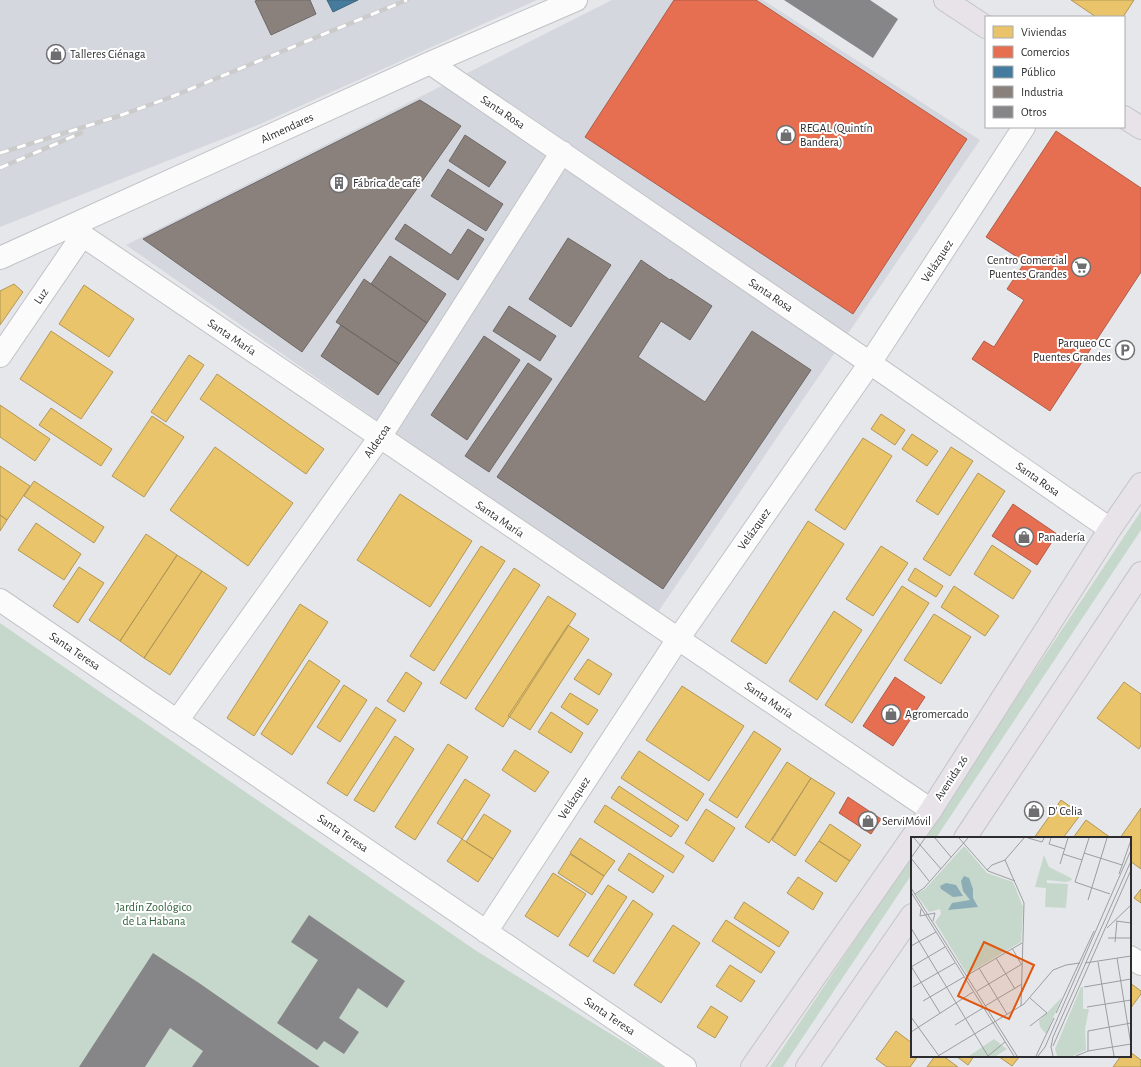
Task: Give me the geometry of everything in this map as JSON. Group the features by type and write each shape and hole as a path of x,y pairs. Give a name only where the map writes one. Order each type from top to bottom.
{"main road":[{"path":"945,0 985,26"},
{"path":"1125,118 1141,128"},
{"name":"Avenida 26","path":"912,837 1141,484"},
{"path":"965,837 1141,573"},
{"name":"Avenida 26","path":"752,1067 911,839"},
{"path":"807,1067 911,916"}],"street":[{"name":"Almendares","path":"0,258 76,232 430,63 576,0"},
{"name":"Santa Rosa","path":"430,63 870,363 1110,530"},
{"name":"Velázquez","path":"486,932 678,639 870,363 1023,128"},
{"name":"Aldecoa","path":"177,720 380,438 562,152"},
{"name":"Luz","path":"0,356 76,232"},
{"name":"Santa María","path":"76,232 931,810"},
{"name":"Santa Teresa","path":"0,600 685,1067"},
{"path":"1131,958 1141,964"}],"shaded area":[{"path":"0,0 537,0 258,125 0,227"},
{"path":"612,0 763,0 980,140 656,615 126,245"}],"green space":[{"path":"1141,511 1141,530 937,837 924,837"},
{"name":"Jardín Zoológico de La Habana","path":"0,623 475,950 664,1067 0,1067"},
{"path":"911,856 911,875 783,1067 770,1067"}],"building: Viviendas":[{"path":"1071,0 1134,0 1124,16 1095,16"},
{"path":"14,284 23,292 0,325 0,291"},
{"path":"84,285 134,319 109,357 59,324"},
{"path":"51,331 113,372 81,419 20,379"},
{"path":"189,355 204,365 166,422 151,412"},
{"path":"217,374 324,449 306,474 200,399"},
{"path":"0,405 50,439 35,461 0,437"},
{"path":"51,408 112,449 101,466 39,425"},
{"path":"881,414 905,430 895,445 871,429"},
{"path":"152,416 184,437 144,497 112,476"},
{"path":"912,434 938,451 927,466 902,449"},
{"path":"863,438 892,456 845,530 815,510"},
{"path":"215,447 293,503 248,566 170,510"},
{"path":"951,447 973,461 938,515 916,501"},
{"path":"0,466 30,486 7,520 0,515"},
{"path":"978,473 1005,491 950,576 923,559"},
{"path":"34,481 104,527 94,543 24,496"},
{"path":"400,494 472,541 430,607 357,560"},
{"path":"0,515 7,520 0,531"},
{"path":"808,521 844,544 766,664 731,641"},
{"path":"36,523 81,554 64,580 18,550"},
{"path":"146,534 177,555 120,641 89,620"},
{"path":"992,545 1031,571 1013,599 974,574"},
{"path":"481,546 505,561 434,671 410,656"},
{"path":"881,546 908,563 873,616 846,599"},
{"path":"177,555 202,571 144,658 120,641"},
{"path":"79,567 104,583 78,623 53,606"},
{"path":"514,568 540,585 466,699 440,683"},
{"path":"915,568 943,586 936,597 908,580"},
{"path":"202,571 227,588 170,675 144,658"},
{"path":"902,586 929,603 852,723 825,705"},
{"path":"954,586 999,616 985,636 941,607"},
{"path":"548,596 576,614 503,727 475,709"},
{"path":"300,604 328,622 254,736 227,718"},
{"path":"834,611 862,630 817,700 789,681"},
{"path":"934,614 971,637 941,684 904,660"},
{"path":"568,625 589,639 530,730 508,716"},
{"path":"588,659 612,674 599,695 574,679"},
{"path":"309,660 340,681 292,755 261,734"},
{"path":"406,672 422,683 404,712 387,701"},
{"path":"1124,682 1141,694 1141,745 1139,749 1097,718"},
{"path":"344,685 367,700 340,742 317,727"},
{"path":"682,686 744,726 709,781 646,740"},
{"path":"570,693 598,710 588,725 561,707"},
{"path":"376,707 396,720 347,796 327,783"},
{"path":"551,712 583,733 571,753 538,732"},
{"path":"754,731 781,749 737,818 709,800"},
{"path":"395,736 414,749 374,812 354,800"},
{"path":"448,744 468,757 415,840 395,827"},
{"path":"515,750 549,772 535,792 502,770"},
{"path":"639,751 704,794 687,821 621,778"},
{"path":"787,762 811,778 769,843 745,827"},
{"path":"811,778 835,793 795,856 772,840"},
{"path":"465,779 490,795 462,839 437,823"},
{"path":"619,786 679,826 671,837 611,798"},
{"path":"1061,800 1081,814 1064,837 1035,837"},
{"path":"605,805 684,856 673,873 594,822"},
{"path":"1141,808 1141,869 1131,862 1131,837 1121,837"},
{"path":"706,809 735,828 713,862 685,843"},
{"path":"484,814 511,831 493,859 466,842"},
{"path":"1086,820 1110,837 1074,837"},
{"path":"830,824 861,845 850,861 819,841"},
{"path":"580,838 615,861 604,876 570,853"},
{"path":"462,839 493,859 478,882 447,861"},
{"path":"819,841 850,861 836,882 805,861"},
{"path":"629,853 664,876 653,893 618,870"},
{"path":"570,854 604,876 592,895 558,873"},
{"path":"553,873 586,894 558,937 525,916"},
{"path":"798,877 823,893 813,910 787,893"},
{"path":"608,885 627,897 588,957 569,945"},
{"path":"1141,889 1141,903 1134,898"},
{"path":"633,900 653,914 614,974 593,961"},
{"path":"744,902 789,932 779,947 734,918"},
{"path":"726,920 775,952 761,973 712,941"},
{"path":"673,925 700,943 661,1003 634,985"},
{"path":"730,965 755,981 741,1002 716,986"},
{"path":"1131,984 1141,991 1141,994 1131,1008"},
{"path":"711,1006 728,1017 715,1038 697,1027"},
{"path":"896,1031 911,1042 911,1057 917,1057 910,1067 887,1067 876,1059"},
{"path":"1131,1053 1141,1060 1141,1067 1113,1067 1120,1057 1131,1057"},
{"path":"934,1057 944,1057 958,1067 927,1067"},
{"path":"957,1057 973,1057 968,1065"},
{"path":"999,1057 1019,1057 1012,1066"}],"building: Comercios":[{"path":"674,0 756,0 967,139 853,314 585,137"},
{"name":"Centro Comercial Puentes Grandes","path":"1056,131 1141,188 1141,272 1050,411 972,359 984,341 994,347 1024,300 1007,289 1025,262 986,237"},
{"path":"1013,504 1057,534 1037,565 992,536"},
{"path":"895,677 925,697 893,746 863,726"},
{"path":"848,797 881,819 871,834 839,813"}],"building: Público":[{"path":"327,0 358,0 333,12"}],"building: Industria":[{"path":"310,0 316,14 271,35 255,1"},
{"name":"Fábrica de café","path":"420,100 461,126 302,352 143,239"},
{"path":"465,135 506,162 489,187 449,161"},
{"path":"448,169 503,204 486,231 431,196"},
{"path":"405,224 451,255 468,229 484,239 458,280 395,239"},
{"path":"568,238 611,265 571,327 529,299"},
{"path":"390,256 446,294 427,323 371,284"},
{"path":"641,260 712,306 690,340 661,321 638,357 705,402 752,331 811,370 663,589 497,477"},
{"path":"364,279 427,323 399,364 336,322"},
{"path":"509,306 556,336 540,361 493,331"},
{"path":"341,325 399,364 378,395 321,356"},
{"path":"484,336 520,360 467,440 431,415"},
{"path":"528,363 552,379 489,472 465,456"}],"building: Otros":[{"path":"784,0 870,0 898,19 873,58"},
{"path":"309,915 405,981 387,1008 358,988 339,1018 359,1032 344,1054 324,1041 317,1050 277,1023 318,960 291,942"},
{"path":"153,953 320,1067 192,1067 203,1051 170,1028 145,1067 79,1067"}],"railway":[{"path":"0,153 119,116 171,97 407,0"},
{"path":"0,168 81,133"}],"place":[{"name":"Talleres Ciénaga","path":"56,54"},
{"name":"REGAL (Quintín Bandera)","path":"786,135"},
{"name":"Fábrica de café","path":"339,183"},
{"name":"Centro Comercial Puentes Grandes","path":"1081,267"},
{"name":"Parqueo CC Puentes Grandes","path":"1125,350"},
{"name":"Panadería","path":"1024,537"},
{"name":"Agromercado","path":"891,714"},
{"name":"D' Celia","path":"1034,811"},
{"name":"ServiMóvil","path":"868,821"}]}
